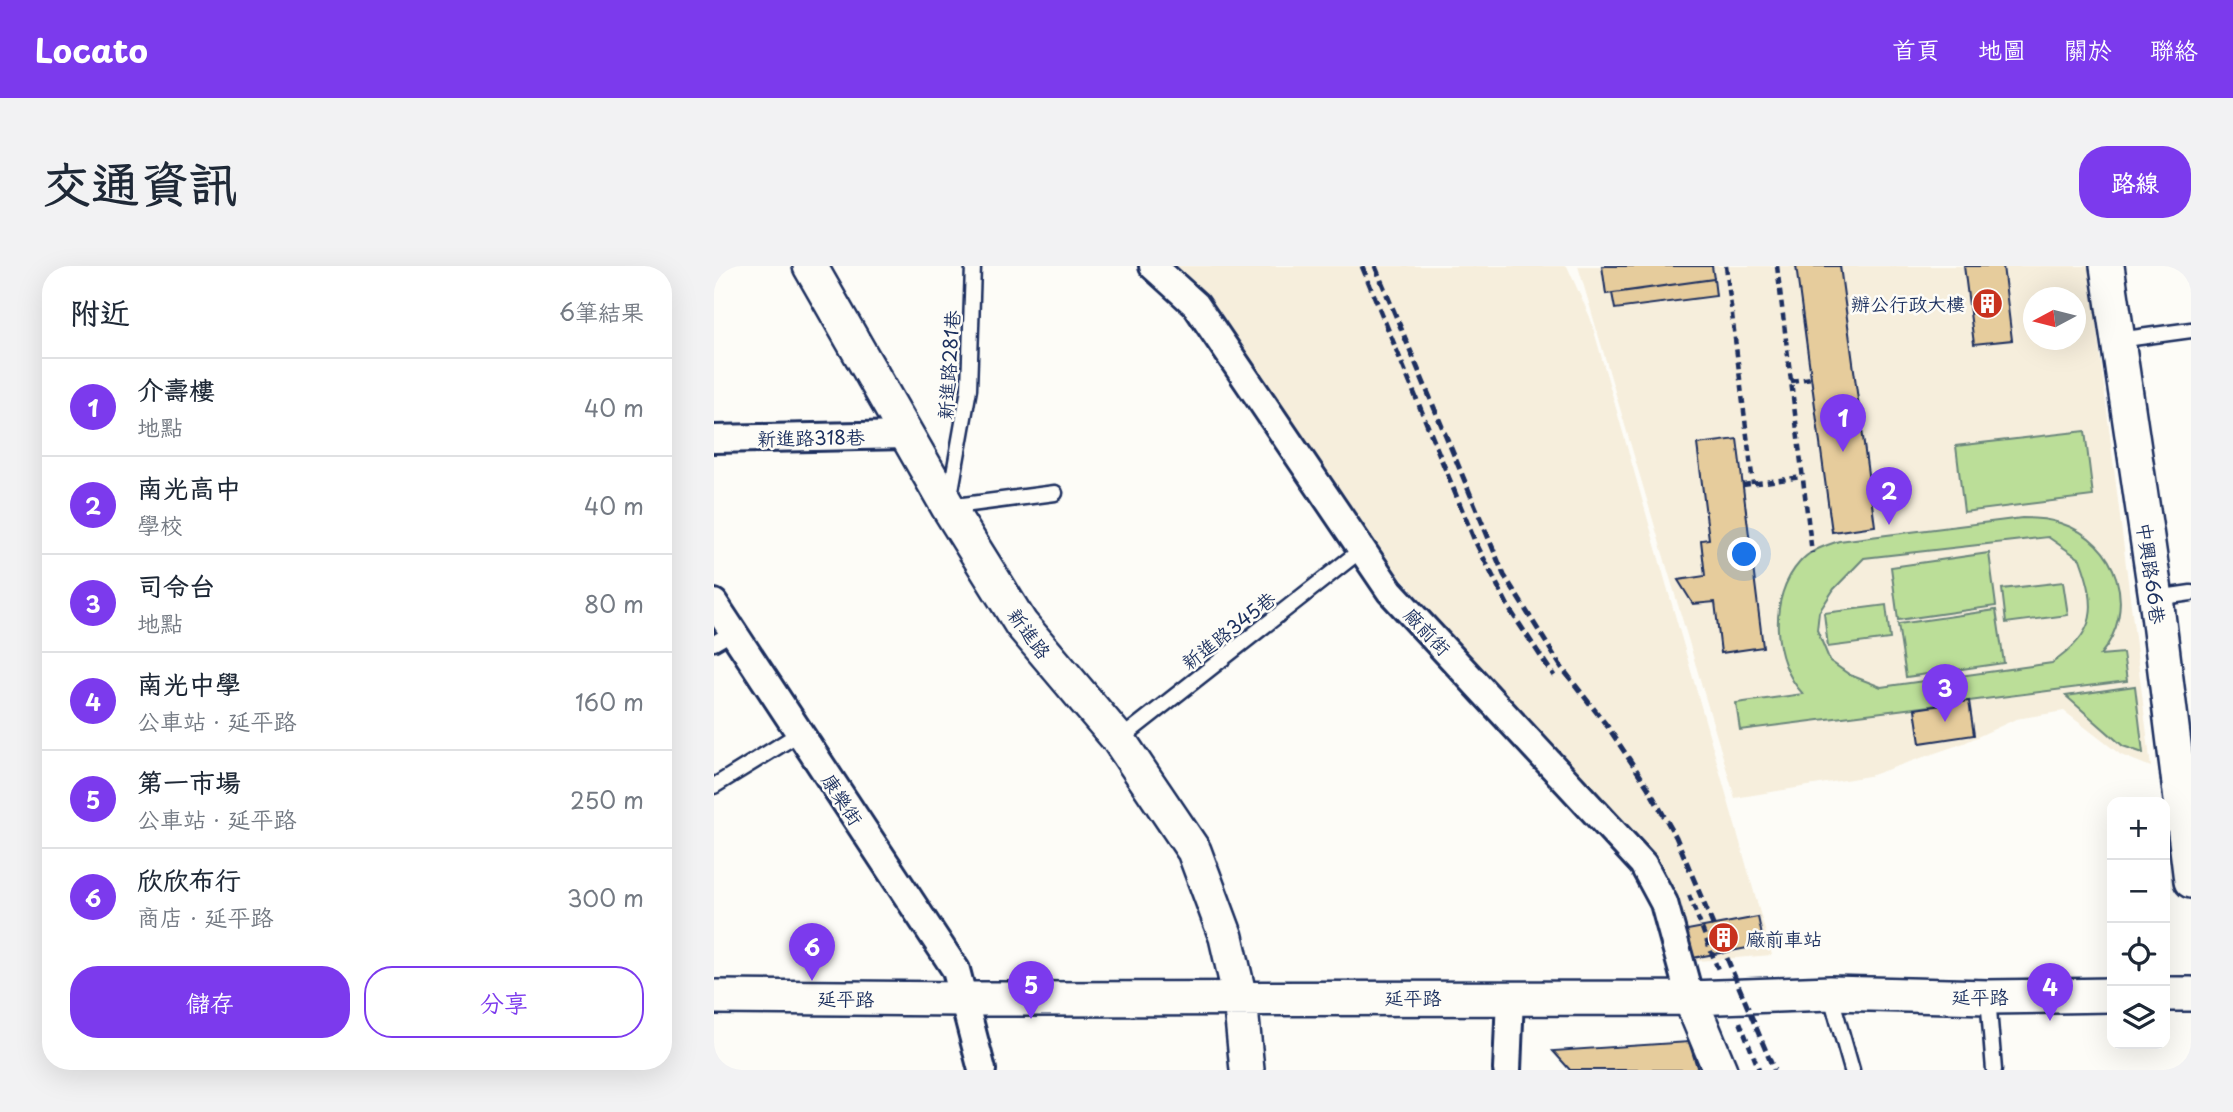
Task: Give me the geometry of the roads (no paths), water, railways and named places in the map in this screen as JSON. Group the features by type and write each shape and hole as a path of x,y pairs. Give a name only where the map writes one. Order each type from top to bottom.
{"street":[{"name":"新進路","path":"810,266 948,507 1021,624 1119,740 1194,851 1226,937 1240,998 1247,1070"},
{"name":"廠前街","path":"1153,266 1196,305 1390,591 1643,864 1664,902 1690,998"},
{"name":"中興路66巷","path":"2107,266 2156,598 2191,881"},
{"name":"新進路318巷","path":"714,439 907,435"},
{"name":"康樂街","path":"714,603 724,638 800,733 956,970 982,1070"},
{"name":"延平路","path":"714,997 1690,998 1830,993 2107,995"},
{"path":"2170,994 2191,994"},
{"path":"1507,1070 1510,996"},
{"path":"1690,998 1720,1070"}],"lane":[{"name":"新進路281巷","path":"948,507 969,389 973,266"},
{"path":"2118,340 2191,330"},
{"path":"948,507 1055,493"},
{"name":"新進路345巷","path":"1119,740 1361,550"},
{"path":"2156,598 2191,593"},
{"path":"714,786 800,733"},
{"path":"1830,993 1852,1070"},
{"path":"1988,996 1994,1070"}],"railway":[{"path":"1362,266 1474,539 1510,610 1554,676"},
{"path":"1375,266 1504,575 1562,668 1608,727 1647,786 1676,837 1774,1070"}],"place":[{"name":"辦公行政大樓","path":"1988,303"},
{"name":"介壽樓","path":"1843,452"},
{"name":"南光高中","path":"1889,525"},
{"name":"司令台","path":"1945,722"},
{"name":"廠前車站","path":"1723,938"},
{"name":"欣欣布行","path":"812,981"},
{"name":"第一市場","path":"1031,1019"},
{"name":"南光中學","path":"2050,1021"}]}
